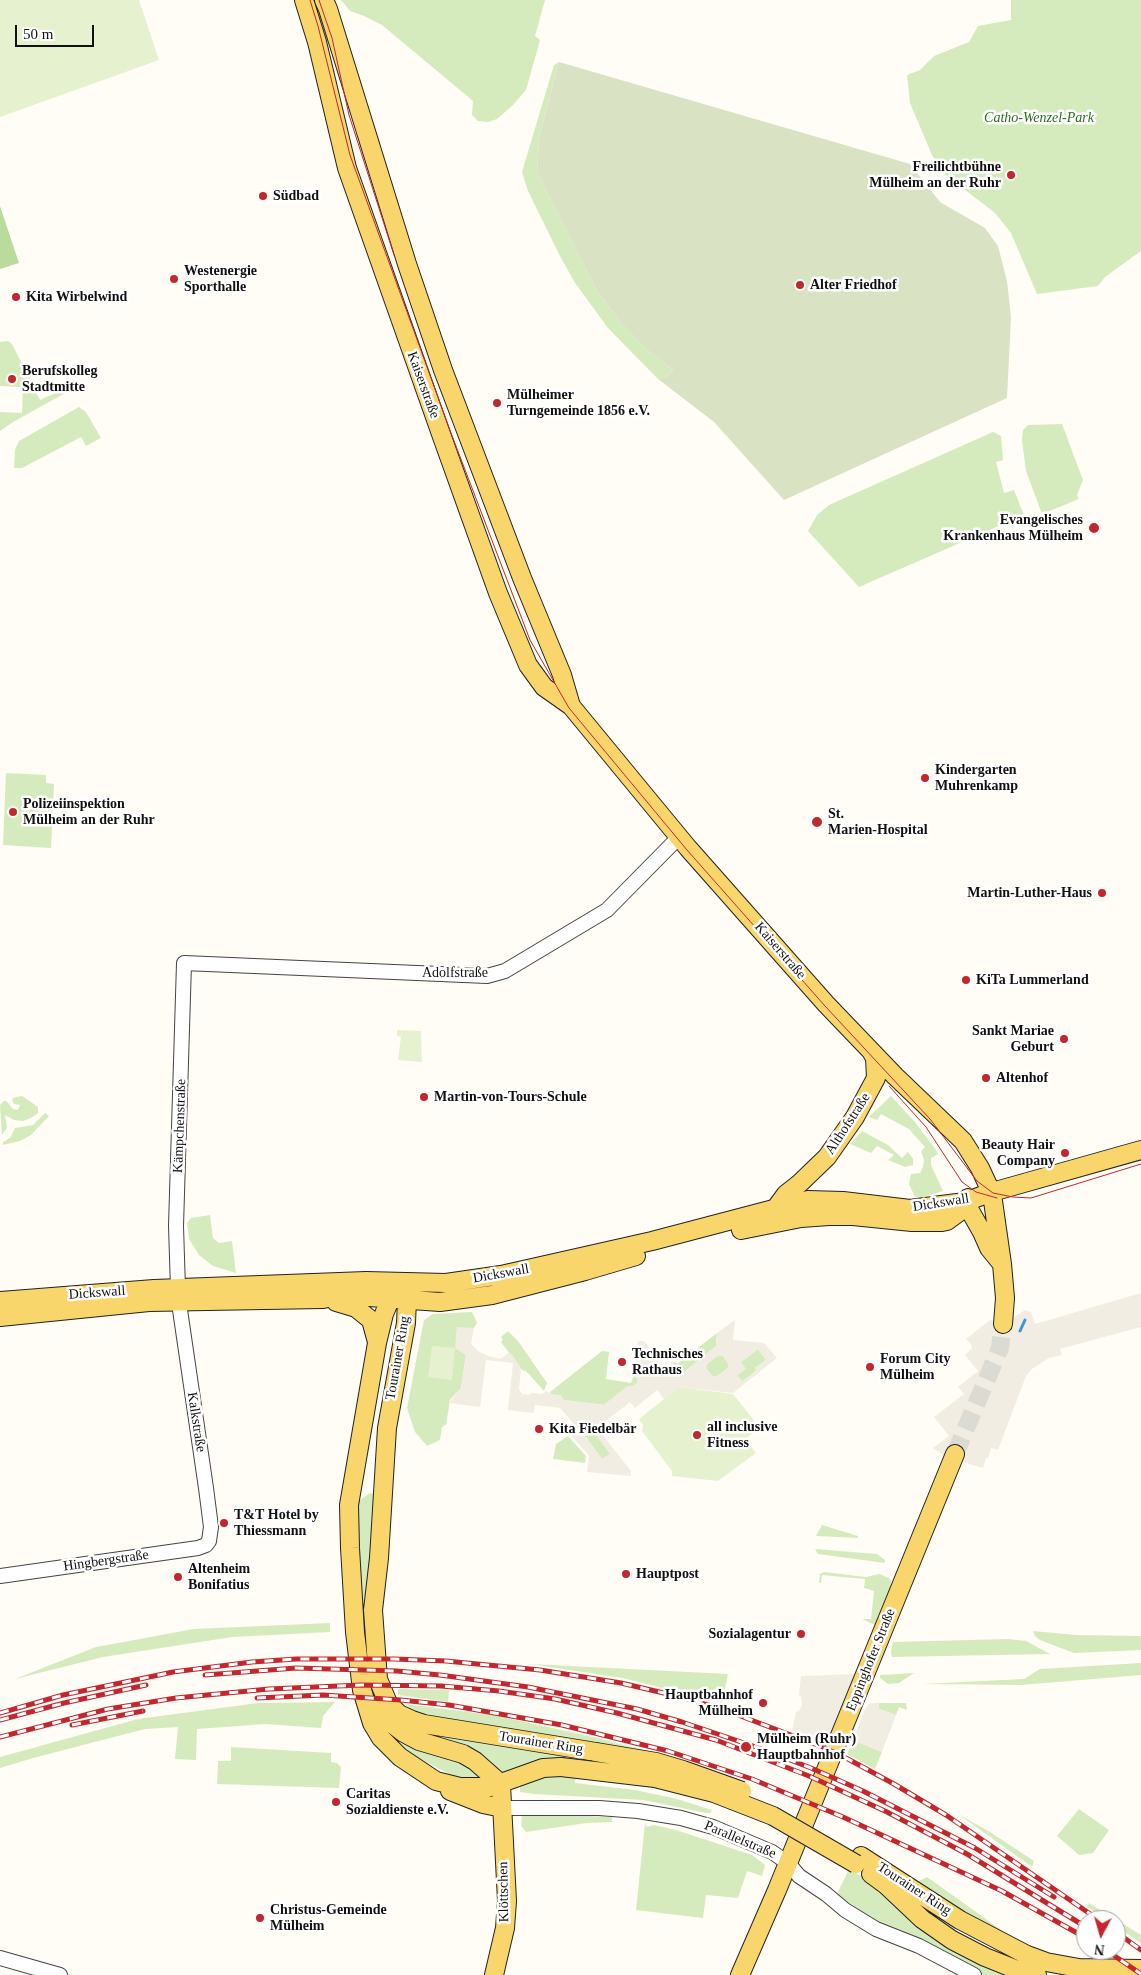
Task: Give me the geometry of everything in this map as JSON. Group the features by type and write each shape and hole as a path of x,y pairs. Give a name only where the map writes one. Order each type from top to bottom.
{"main road":[{"name":"Kaiserstraße","path":"304,0 317,42 347,168 498,593 528,665 544,687 571,706 679,837 826,1004 963,1141 992,1192"},
{"name":"Kaiserstraße","path":"324,0 337,36 404,254 443,370 522,578 562,675 571,706"},
{"name":"Althofstraße","path":"775,1209 786,1194 827,1157 855,1117 876,1078 875,1058 871,1050"},
{"name":"Dickswall","path":"0,1317 149,1302 179,1296 366,1281 446,1283 502,1276 652,1241 799,1202 817,1200 843,1201 910,1209 965,1202 992,1192 1141,1150"},
{"path":"980,1168 974,1191 965,1202 989,1248 1002,1264"},
{"path":"992,1192 1000,1239 1005,1298 1003,1324"},
{"name":"Dickswall","path":"0,1301 179,1296 323,1300 341,1295 440,1302 492,1295 661,1250 801,1218 854,1216 912,1222 946,1221 958,1212 965,1202"},
{"name":"Tourainer Ring","path":"398,1283 398,1300 406,1323 385,1439 380,1558 372,1610 378,1679 388,1703 393,1708 412,1720 433,1725 656,1762 732,1787 776,1807 858,1860 960,1920 1027,1955 1046,1962 1079,1968 1141,1969"},
{"name":"Tourainer Ring","path":"323,1300 346,1304 362,1311 371,1320 377,1343"},
{"name":"Tourainer Ring","path":"398,1300 377,1343 349,1505 355,1632 362,1690 372,1723 381,1738 400,1757 436,1781 460,1787 490,1787 543,1768 561,1767 655,1778 714,1793 781,1821 858,1860 922,1919 952,1940 985,1957 1036,1975"},
{"name":"Eppinghofer Straße","path":"740,1975 788,1863 955,1454"},
{"path":"378,1679 378,1697 382,1712 391,1723 419,1741 463,1754 484,1768 501,1784"},
{"path":"436,1781 446,1789 461,1796 502,1808"},
{"name":"Klöttschen","path":"494,1975 505,1928 507,1901 501,1784"}],"street":[{"name":"Adolfstraße","path":"184,963 487,976 505,971 607,910 679,837"},
{"name":"Kämpchenstraße","path":"179,1296 177,1210 184,963"},
{"name":"Kalkstraße","path":"179,1296 211,1527 209,1541"},
{"name":"Hingbergstraße","path":"0,1576 198,1548 206,1545 209,1541"},
{"name":"Parallelstraße","path":"502,1808 599,1808 667,1815 720,1830 772,1852 788,1863 799,1876 826,1894 845,1910 876,1929 919,1946 974,1975"},
{"path":"0,1958 60,1975"}],"green space":[{"path":"0,0 139,0 159,60 0,117"},
{"path":"341,0 545,0 535,36 540,40 526,90 497,119 488,122 478,121 472,115 473,101 382,25 350,11"},
{"name":"Catho-Wenzel-Park","path":"1011,0 1141,0 1141,251 1105,277 1098,286 1037,294 1011,233 995,213 943,173 932,155 910,103 907,75 920,70 934,56 969,42 978,26 1011,20"},
{"path":"559,62 539,138 537,172 596,289 620,322 646,349 673,370 667,376 658,379 608,328 575,283 528,191 522,172 554,65"},
{"name":"Alter Friedhof","path":"559,62 910,164 940,202 985,228 998,246 1007,281 1011,317 1007,398 784,500 714,422 658,379 667,376 673,370 646,349 620,322 596,289 537,172 539,138"},
{"path":"0,206 19,263 0,269"},
{"path":"8,341 12,344 40,400 71,386 67,392 0,431 0,412 22,413 23,387 0,386 0,342"},
{"path":"79,407 86,412 101,438 86,446 81,437 22,468 14,468 15,450 19,441"},
{"path":"1062,424 1083,480 1077,495 1079,499 1042,514 1026,471 1022,440 1023,430 1028,425"},
{"path":"993,432 1001,436 1003,460 996,462 1004,493 1014,490 1024,515 859,587 808,531 817,515 829,505"},
{"path":"6,773 46,775 46,783 54,784 51,848 3,845"},
{"path":"397,1030 421,1031 422,1062 398,1060 401,1037 397,1036"},
{"path":"22,1096 38,1107 38,1113 23,1121 14,1120 5,1115 7,1127 2,1135 0,1105 6,1101 13,1109 18,1110 20,1105 14,1104 12,1099"},
{"path":"891,1096 915,1122 936,1150 938,1154 931,1158 931,1165 943,1191 920,1198 915,1197 909,1184 911,1174 920,1173 924,1160 921,1151 925,1147 909,1129 881,1114 877,1120 869,1117"},
{"path":"45,1113 49,1116 31,1135 20,1141 3,1145 3,1142 10,1138 15,1128 33,1125"},
{"path":"862,1131 888,1145 902,1158 908,1152 913,1159 913,1165 905,1167 888,1160 894,1155 877,1146 871,1153 850,1144"},
{"path":"210,1215 213,1238 219,1243 232,1241 236,1273 213,1266 199,1255 189,1239 187,1223 191,1218"},
{"path":"472,1312 477,1323 474,1328 457,1328 456,1348 466,1355 461,1388 450,1400 446,1425 442,1427 440,1440 427,1446 415,1432 407,1408 424,1320 433,1314"},
{"path":"508,1331 518,1341 547,1383 544,1391 526,1371 522,1370 501,1342 503,1340 501,1337"},
{"path":"717,1333 716,1346 682,1374 677,1374 672,1367 673,1363 677,1364"},
{"path":"432,1346 455,1348 452,1380 428,1377"},
{"path":"758,1349 766,1360 755,1368 757,1370 742,1382 737,1375 745,1369 741,1362"},
{"path":"602,1351 609,1352 606,1379 631,1383 634,1375 638,1379 637,1383 633,1386 628,1386 604,1405 563,1400 551,1394 550,1392"},
{"path":"718,1355 723,1356 728,1363 728,1368 716,1377 712,1376 706,1368 707,1364"},
{"name":"all inclusive Fitness","path":"679,1387 733,1394 760,1428 745,1439 756,1453 718,1481 672,1476 672,1471 642,1431 643,1425 639,1419"},
{"path":"590,1430 593,1430 611,1454 602,1459 585,1436"},
{"path":"568,1436 586,1456 585,1463 553,1459 556,1444"},
{"path":"370,1493 376,1495 365,1631 360,1630 357,1506 360,1500"},
{"path":"822,1525 858,1536 858,1538 816,1536"},
{"path":"815,1549 877,1554 885,1560 885,1563 818,1554"},
{"path":"824,1572 866,1577 879,1574 889,1578 891,1586 875,1625 862,1619 871,1619 874,1591 864,1588 865,1579 822,1575 821,1583 819,1583 820,1574"},
{"path":"330,1623 330,1632 232,1637 103,1657 15,1679 96,1647 194,1629"},
{"path":"1033,1631 1076,1635 1141,1636 1141,1650 1074,1653 1040,1640"},
{"path":"1008,1639 1026,1641 1050,1654 892,1657 891,1652 893,1642"},
{"path":"1141,1663 1141,1675 1021,1685 923,1684 1024,1679 1040,1669"},
{"path":"530,1664 728,1674 722,1703 623,1678"},
{"path":"914,1673 899,1683 888,1684 880,1678 880,1675"},
{"path":"398,1689 449,1690 448,1702 398,1695"},
{"path":"335,1702 323,1716 321,1728 266,1724 197,1729 196,1760 175,1759 178,1727 145,1729 0,1768 0,1757 138,1719 258,1703"},
{"path":"879,1703 906,1703 907,1710 899,1707 896,1715 879,1709"},
{"path":"404,1704 493,1715 593,1737 675,1758 674,1760 441,1721 414,1712"},
{"path":"408,1726 579,1758 578,1761 509,1773 492,1771 423,1738"},
{"path":"390,1731 463,1763 481,1779 461,1780 422,1760 410,1753"},
{"path":"853,1740 882,1752 875,1769 847,1754"},
{"path":"231,1747 331,1753 331,1762 337,1763 341,1767 339,1788 217,1784 218,1761 231,1761"},
{"path":"548,1773 576,1776 575,1783 635,1790 677,1799 712,1810 710,1813 706,1813 643,1800 520,1792 520,1784"},
{"path":"1079,1809 1109,1830 1093,1853 1079,1855 1057,1836"},
{"path":"522,1814 612,1817 612,1822 586,1823 526,1832 521,1826"},
{"path":"958,1814 990,1832 1034,1861 1032,1867"},
{"path":"645,1823 647,1827 654,1825 676,1830 752,1855 765,1865 762,1876 747,1871 738,1898 706,1895 703,1918 636,1910"},
{"path":"849,1869 1013,1975 984,1975 946,1953 875,1921 837,1894"},
{"path":"927,1877 1000,1929 997,1934 915,1883"},
{"path":"1089,1903 1100,1910 1092,1910 1087,1907"},
{"path":"1126,1926 1141,1935 1141,1943 1126,1933"}],"shaded area":[{"path":"1141,1293 1141,1327 1060,1349 1062,1355 1049,1358 1032,1369 1026,1376 998,1450 991,1448 983,1468 946,1457 933,1448 949,1436 934,1417 964,1394 958,1387 978,1371 965,1355 972,1348 966,1339 990,1320 1000,1322 1010,1320 1025,1310 1031,1312 1035,1324"},
{"path":"735,1320 733,1340 764,1343 777,1358 733,1393 679,1387 664,1399 657,1390 635,1408 630,1402 597,1428 631,1471 631,1476 587,1472 589,1456 570,1434 573,1423 560,1408 535,1405 534,1413 508,1410 513,1363 486,1360 480,1407 449,1403 461,1388 466,1355 455,1348 457,1327 474,1328 471,1344 478,1351 501,1359 509,1352 513,1356 521,1368 519,1389 522,1394 542,1394 546,1391 551,1394 561,1395 564,1400 604,1405 628,1386 633,1386 637,1383 638,1379 634,1375 636,1372 634,1370 636,1353 639,1352 637,1349 638,1341 644,1341 662,1365 667,1362 667,1365 670,1365 671,1361 673,1363 672,1367 677,1374 682,1374 716,1346 717,1333","holes":["758,1349 766,1360 755,1368 757,1371 742,1381 737,1375 746,1369 741,1362","718,1356 723,1356 728,1364 728,1368 716,1377 712,1376 706,1368 707,1364","590,1430 593,1431 610,1454 602,1459 585,1434"]},
{"path":"857,1674 842,1710 840,1709 829,1745 792,1730 796,1712 799,1711 802,1705 799,1695 801,1676"},
{"path":"879,1703 879,1709 896,1715 882,1752 853,1740 865,1709 869,1704"}],"waterway":[{"path":"1020,1331 1025,1320"}],"tunnel":[{"path":"955,1454 1000,1348 1003,1324"}],"tram line":[{"path":"310,0 350,155 451,433 530,640 569,708 687,850 825,1006 930,1119 977,1181 993,1193 1031,1198 1141,1164"},
{"path":"319,0 332,38 349,115 394,255"},
{"path":"889,1086 926,1127 962,1182 976,1192 997,1198"}],"railway":[{"path":"0,1713 63,1695 173,1672 252,1662 296,1659 446,1661 540,1670 621,1683 722,1709 820,1746 848,1759 946,1815 1084,1910"},
{"path":"205,1675 296,1668 397,1671 528,1687 637,1709 759,1748 863,1791 975,1848 1054,1897"},
{"path":"0,1720 64,1703 146,1685"},
{"path":"0,1737 108,1709 176,1698 269,1689 361,1685 441,1686 499,1691 555,1699 617,1713 716,1740 809,1776 887,1812 967,1854 1076,1921"},
{"path":"257,1698 323,1695 449,1705 562,1725 668,1751 752,1779 843,1817 1002,1891 1076,1932"},
{"path":"72,1725 143,1711"},
{"path":"1126,1939 1141,1950"},
{"path":"1121,1960 1141,1974"}],"place":[{"name":"Freilichtbühne Mülheim an der Ruhr","path":"1011,175"},
{"name":"Südbad","path":"263,196"},
{"name":"Westenergie Sporthalle","path":"174,279"},
{"name":"Alter Friedhof","path":"800,285"},
{"name":"Kita Wirbelwind","path":"16,297"},
{"name":"Berufskolleg Stadtmitte","path":"12,379"},
{"name":"Mülheimer Turngemeinde 1856 e.V.","path":"497,403"},
{"name":"Evangelisches Krankenhaus Mülheim","path":"1094,528"},
{"name":"Kindergarten Muhrenkamp","path":"925,778"},
{"name":"Polizeiinspektion Mülheim an der Ruhr","path":"13,812"},
{"name":"St. Marien-Hospital","path":"817,822"},
{"name":"Martin-Luther-Haus","path":"1102,893"},
{"name":"KiTa Lummerland","path":"966,980"},
{"name":"Sankt Mariae Geburt","path":"1064,1039"},
{"name":"Altenhof","path":"986,1078"},
{"name":"Martin-von-Tours-Schule","path":"424,1097"},
{"name":"Beauty Hair Company","path":"1065,1153"},
{"name":"Technisches Rathaus","path":"622,1362"},
{"name":"Forum City Mülheim","path":"870,1367"},
{"name":"Kita Fiedelbär","path":"539,1429"},
{"name":"all inclusive Fitness","path":"697,1435"},
{"name":"T&T Hotel by Thiessmann","path":"224,1523"},
{"name":"Hauptpost","path":"626,1574"},
{"name":"Altenheim Bonifatius","path":"178,1577"},
{"name":"Sozialagentur","path":"801,1634"},
{"name":"Hauptbahnhof Mülheim","path":"763,1703"},
{"name":"Mülheim (Ruhr) Hauptbahnhof","path":"746,1747"},
{"name":"Caritas Sozialdienste e.V.","path":"336,1802"},
{"name":"Christus-Gemeinde Mülheim","path":"260,1918"}]}
